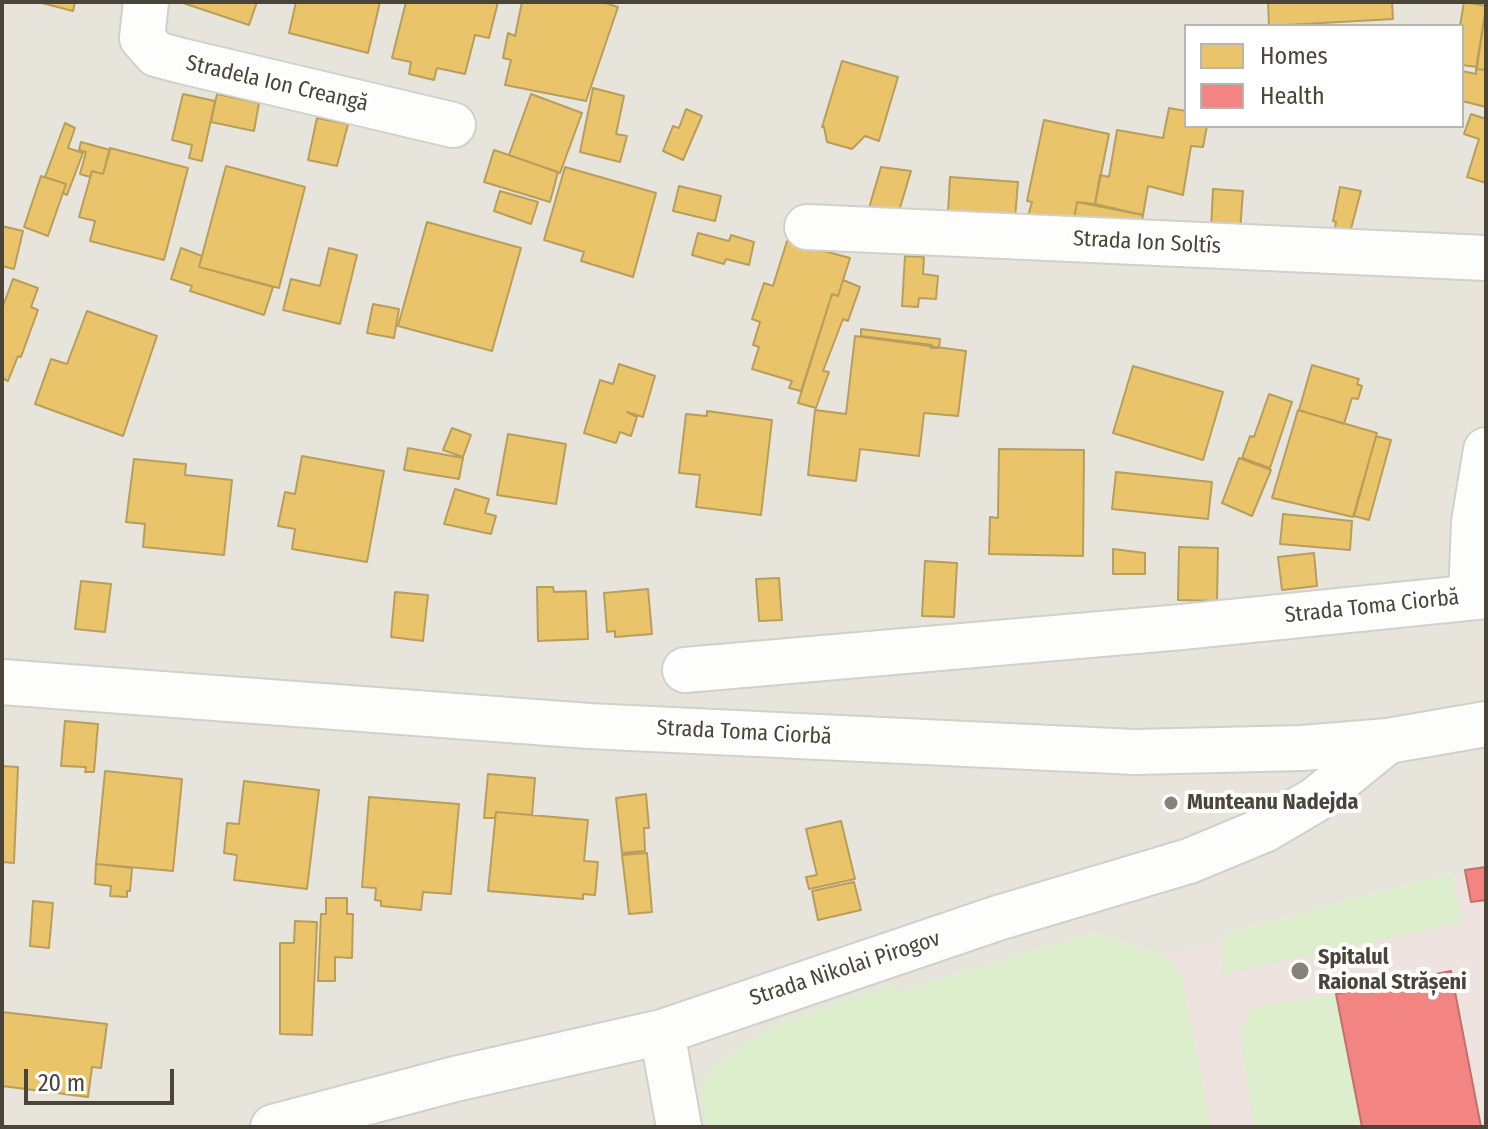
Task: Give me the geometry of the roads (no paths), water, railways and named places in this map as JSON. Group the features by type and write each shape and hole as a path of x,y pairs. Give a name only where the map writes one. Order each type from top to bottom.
{"street":[{"name":"Stradela Ion Creangă","path":"146,2 142,38 156,54 453,125"},
{"name":"Strada Ion Soltîs","path":"807,227 1486,258"},
{"path":"1478,596 1474,522 1486,450"},
{"name":"Strada Toma Ciorbă","path":"685,670 1182,627 1478,596"},
{"name":"Strada Toma Ciorbă","path":"2,682 589,726 1135,752 1302,748 1388,741 1486,724"},
{"name":"Strada Nikolai Pirogov","path":"273,1127 455,1079 662,1032 983,923 1189,861 1264,830 1315,800 1388,741"},
{"path":"662,1032 679,1127"}],"place":[{"name":"Munteanu Nadejda","path":"1171,803"},
{"name":"Spitalul Raional Strășeni","path":"1300,971"}]}
